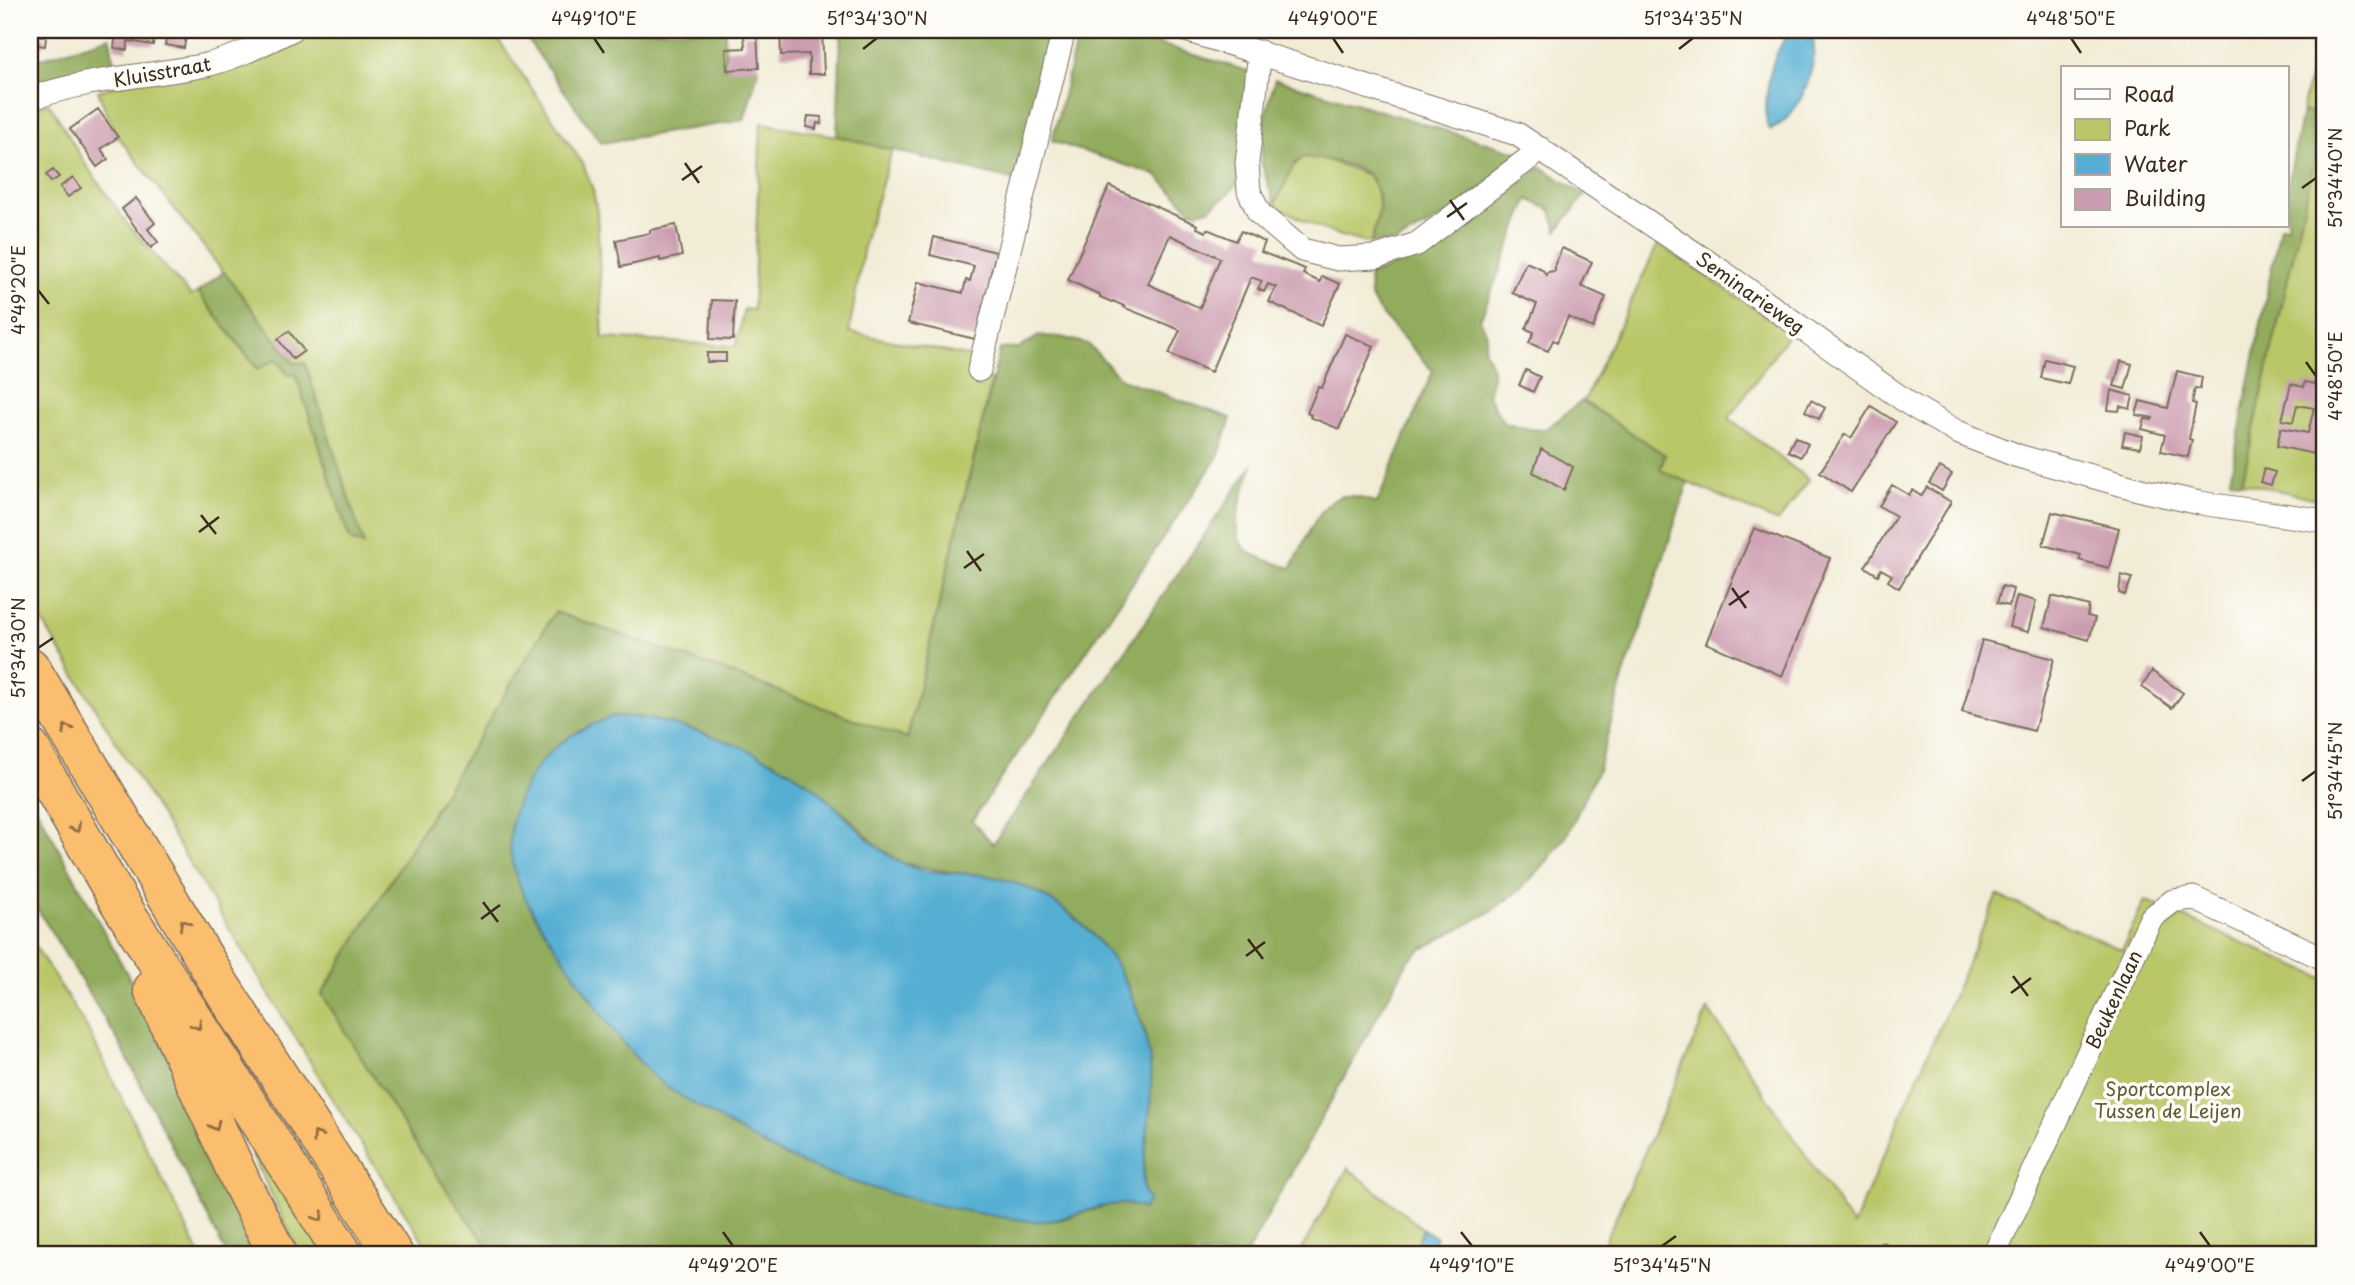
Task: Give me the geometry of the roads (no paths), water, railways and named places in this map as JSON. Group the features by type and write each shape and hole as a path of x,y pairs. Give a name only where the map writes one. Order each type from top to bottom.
{"highway":[{"path":"30,667 219,983 394,1255"},
{"path":"30,748 121,905 344,1255"},
{"path":"121,905 160,1009 278,1255"}],"street":[{"name":"Kluisstraat","path":"30,99 57,88 207,65 249,52 291,30"},
{"path":"979,370 1064,30"},
{"name":"Seminarieweg","path":"1186,30 1517,134 1721,271 1911,405 1957,432 2018,456 2145,491 2200,503 2325,521"},
{"path":"1261,52 1247,163 1249,191 1259,213 1302,250 1338,259 1376,257 1417,244 1541,149"},
{"name":"Beukenlaan","path":"1994,1255 2151,918 2173,901 2193,898 2325,959"}],"water":[{"path":"1793,30 1809,31 1814,47 1811,71 1803,95 1781,124 1771,130 1767,126 1766,114 1770,75 1778,50"},
{"path":"614,716 665,723 747,749 772,761 816,789 866,837 900,862 931,871 988,876 1011,882 1032,890 1072,915 1104,948 1117,968 1138,1011 1147,1047 1151,1094 1143,1182 1144,1192 1149,1200 1143,1209 1116,1204 1046,1221 1031,1221 968,1212 903,1197 840,1178 781,1154 680,1096 655,1077 618,1036 546,932 527,902 514,870 511,854 510,837 514,812 525,786 540,764 571,736"},
{"path":"1423,1229 1436,1237 1428,1255 1411,1255"}],"park label":[{"name":"Sportcomplex Tussen de Leijen","path":"2168,1099"}]}
